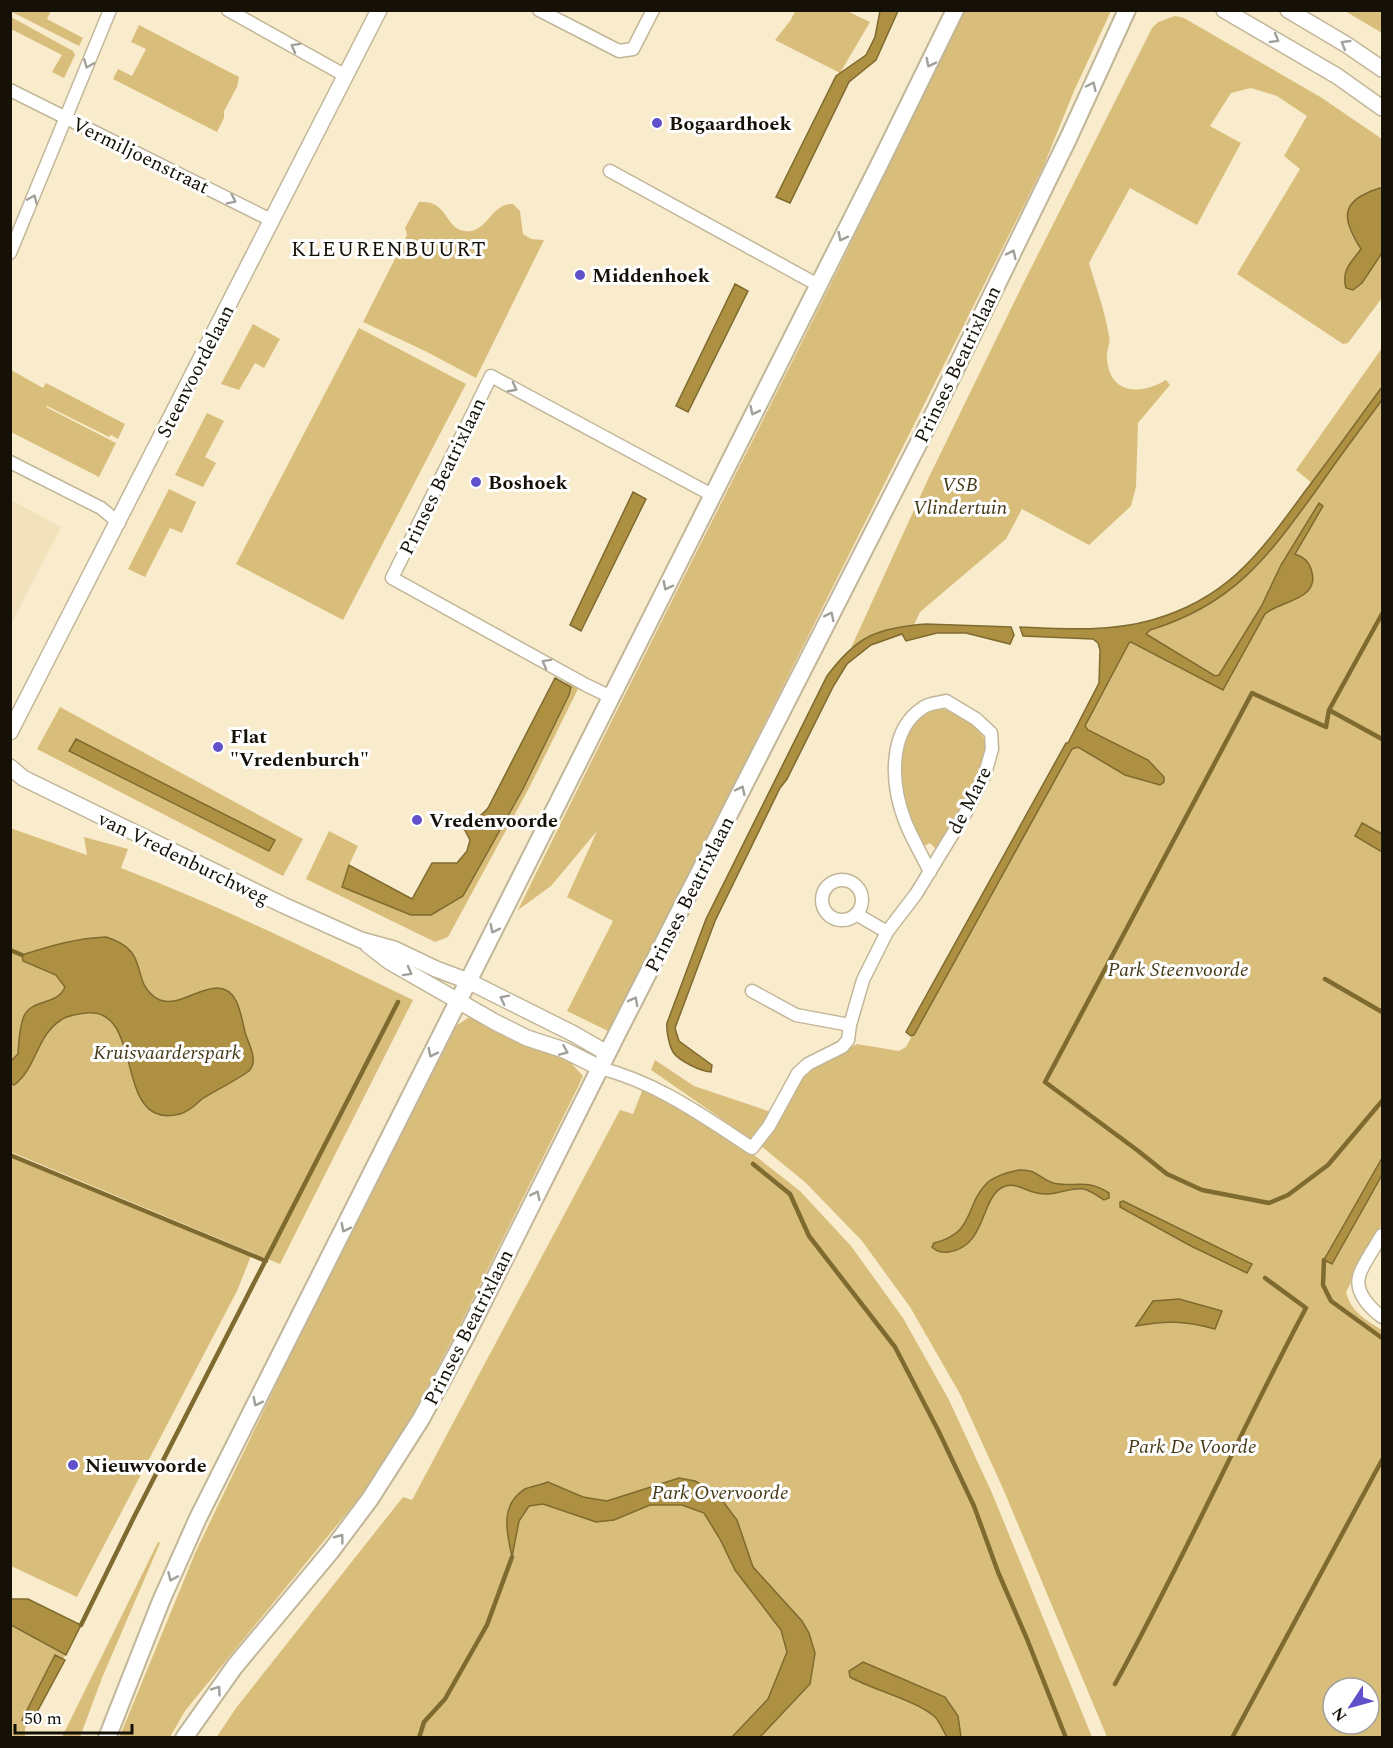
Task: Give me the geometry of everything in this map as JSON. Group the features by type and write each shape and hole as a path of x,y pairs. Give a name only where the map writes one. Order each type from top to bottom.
{"main road":[{"path":"107,1737 161,1601 198,1518 955,10"},
{"name":"Prinses Beatrixlaan","path":"184,1737 235,1666 364,1508 397,1458 465,1338 935,411 1068,139 1127,10"}],"street":[{"path":"10,253 110,10"},
{"path":"228,10 346,76"},
{"name":"Steenvoordelaan","path":"10,732 379,10"},
{"path":"539,10 619,51 633,49 653,10"},
{"path":"1224,10 1328,70 1383,108"},
{"path":"1288,10 1383,69"},
{"name":"Vermiljoenstraat","path":"10,90 271,220"},
{"path":"610,171 818,285"},
{"name":"Prinses Beatrixlaan","path":"611,697 392,578 491,376 712,495"},
{"path":"10,462 101,508 118,523"},
{"name":"de Mare","path":"752,1148 769,1126 798,1073 808,1064 842,1047 848,1040 850,1025 864,980 887,932 930,872 966,812 985,774 992,749 991,733 976,719 946,701 926,705 907,720 896,749 896,788 905,821 930,872"},
{"name":"van Vredenburchweg","path":"11,768 23,778 283,905 361,940 394,949 468,981 572,1033 604,1060 628,1075 668,1094 752,1148"},
{"path":"856,914 887,932"},
{"name":"van Vredenburchweg","path":"361,940 390,962 512,1030 564,1050 604,1060"},
{"path":"752,991 796,1015 850,1025"},
{"path":"1383,1235 1359,1277 1360,1293 1383,1317"}],"shaded area":[{"path":"880,11 898,11 876,60 849,82 790,203 776,197 836,76 866,55 875,37"},
{"path":"1382,189 1382,253 1362,283 1353,290 1346,288 1346,271 1361,249 1350,228 1348,211 1351,204 1358,198"},
{"path":"735,284 748,291 688,412 676,406"},
{"path":"1382,387 1382,400 1284,533 1248,574 1206,606 1150,630 1146,634 1215,676 1219,675 1261,607 1281,565 1319,503 1323,506 1295,554 1305,559 1310,566 1313,579 1311,587 1298,598 1265,614 1223,690 1129,643 1085,726 1088,730 1148,760 1164,777 1164,782 1160,785 1125,775 1078,747 1072,749 914,1035 911,1036 906,1032 1068,743 1099,683 1100,650 1098,643 1093,639 1023,636 1020,627 1086,629 1136,624 1179,611 1203,599 1241,570 1258,552"},
{"path":"633,492 646,499 581,631 570,625"},
{"path":"11,500 61,527 11,624"},
{"path":"926,624 1011,627 1014,635 1010,644 966,633 937,633 906,641 902,634 871,645 847,664 834,685 787,779 780,788 715,921 675,1028 679,1041 712,1065 711,1072 690,1065 673,1052 668,1038 667,1023 706,919 827,676 848,652 869,636 894,628"},
{"path":"555,678 571,687 569,695 523,789 463,896 431,915 411,915 342,887 349,865 412,899 432,863 457,863 467,851 470,840 460,821 476,819 488,808"},
{"path":"76,739 275,840 269,851 69,751"},
{"path":"1362,823 1382,834 1382,852 1355,836"},
{"path":"106,937 129,950 135,958 143,983 156,998 163,1001 179,1000 218,988 231,993 238,1005 252,1052 253,1064 249,1071 202,1099 187,1111 180,1114 159,1115 145,1105 136,1089 117,1029 105,1017 87,1013 67,1017 53,1027 41,1043 22,1078 14,1085 11,1083 11,1061 18,1054 24,1016 33,1007 56,997 65,987 56,975 23,961 22,955 74,941"},
{"path":"1382,1158 1382,1175 1332,1264 1324,1260"},
{"path":"1019,1170 1034,1172 1053,1183 1101,1188 1109,1193 1109,1198 1104,1200 1084,1189 1041,1194 1014,1186 1003,1187 990,1201 977,1232 970,1241 961,1248 949,1252 940,1252 932,1247 934,1243 957,1232 988,1182 995,1177"},
{"path":"1123,1201 1252,1264 1247,1273 1191,1246 1120,1207 1120,1202"},
{"path":"1179,1299 1222,1311 1215,1329 1176,1322 1136,1326 1153,1301"},
{"path":"679,1478 695,1481 716,1492 737,1520 753,1567 802,1621 809,1633 815,1653 810,1684 760,1737 732,1737 768,1699 787,1652 781,1630 735,1570 704,1513 682,1505 650,1505 614,1520 596,1522 543,1504 529,1506 519,1521 512,1557 507,1529 508,1511 511,1503 525,1489 548,1482 583,1497 607,1501"},
{"path":"10,1599 28,1599 81,1625 66,1655 11,1625"},
{"path":"55,1655 65,1660 30,1725 22,1720"},
{"path":"863,1662 945,1697 958,1716 961,1737 947,1737 935,1717 918,1706 850,1677 849,1671"}],"green space":[{"path":"796,10 847,11 870,22 840,73 775,40"},
{"path":"10,11 51,11 47,19 83,38 79,46"},
{"path":"963,11 1111,11 1074,91 1044,165 610,1032 567,1011 613,921 567,897 597,831 551,886 518,910 799,349"},
{"path":"1345,11 1382,11 1382,33"},
{"name":"VSB Vlindertuin","path":"1175,16 1184,18 1322,98 1382,139 1382,189 1366,192 1354,202 1350,209 1348,224 1361,249 1346,270 1362,283 1382,253 1382,298 1348,343 1343,344 1237,274 1300,169 1284,156 1307,116 1277,96 1251,88 1231,93 1210,126 1241,143 1197,225 1130,188 1089,263 1103,308 1109,339 1107,359 1109,371 1114,380 1128,389 1147,388 1166,380 1170,385 1138,423 1136,487 1131,506 1089,545 1022,509 1006,539 920,612 914,625 881,632 851,648 929,477 1152,28 1158,22"},
{"path":"11,17 73,51 75,55 64,78 52,72 62,55 11,29"},
{"path":"139,25 239,77 237,87 224,111 224,118 217,132 113,79 118,69 132,76 146,49 131,42"},
{"path":"419,202 435,205 441,209 452,224 465,231 479,228 494,212 513,204 520,211 523,234 531,239 544,240 476,378 363,322 407,235 405,228"},
{"path":"253,324 280,339 264,368 255,363 239,390 221,384"},
{"path":"359,328 466,384 343,620 236,564"},
{"path":"1382,348 1382,1224 1346,1292 1355,1310 1382,1330 1382,1737 1107,1737 1004,1491 960,1394 910,1307 862,1241 806,1183 761,1146 651,1070 655,1060 694,1086 780,1115 803,1074 810,1068 857,1044 899,1051 906,1047 1125,637 1213,598 1265,555 1312,483 1296,470"},
{"path":"11,370 43,388 46,383 125,424 118,439 111,435 109,437 46,407 116,443 99,477 11,432"},
{"path":"207,413 224,421 205,457 216,463 203,487 175,475"},
{"path":"169,489 196,502 182,533 170,528 145,577 128,569"},
{"path":"567,680 579,687 529,788 448,937 435,942 306,879 329,831 358,846 349,865 343,887 411,915 463,896 523,789 569,695 571,687 564,684"},
{"path":"60,707 303,839 283,876 37,749","holes":["76,740 275,840 269,851 69,751"]},
{"path":"937,708 956,714 979,731 985,741 986,755 975,782 936,849 930,843 920,848 901,787 900,756 904,741 914,724 925,713"},
{"name":"Kruisvaarderspark","path":"10,828 87,855 84,837 128,849 121,868 232,914 413,1000 280,1264 11,1152"},
{"path":"475,1013 571,1063 583,1076 577,1089 459,1327 386,1465 185,1711 170,1737 119,1738 196,1551 305,1325 456,1026"},
{"name":"Park Overvoorde","path":"646,1081 749,1151 800,1191 851,1246 903,1318 949,1400 992,1493 1092,1737 216,1738 236,1708 403,1497 412,1500 620,1110 633,1114"},
{"path":"11,1157 251,1256 237,1291 77,1597 11,1566"},
{"path":"158,1542 160,1543 102,1678 80,1737 62,1737"},
{"path":"10,1625 66,1655 56,1666 25,1729 25,1737 11,1737"}],"waterway":[{"path":"1382,614 1329,710 1382,739"},
{"path":"1329,710 1326,727 1252,693 1045,1082 1167,1174 1202,1190 1269,1203 1288,1195 1328,1165 1382,1101"},
{"path":"10,950 22,955"},
{"path":"1325,979 1382,1012"},
{"path":"81,1625 398,1002"},
{"path":"10,1155 266,1261"},
{"path":"753,1164 790,1194 809,1236 895,1347 974,1506 998,1572 1066,1738"},
{"path":"1324,1260 1323,1285 1331,1301 1382,1338"},
{"path":"1115,1684 1306,1308 1265,1278"},
{"path":"1232,1738 1382,1460"},
{"path":"419,1738 424,1722 445,1699 487,1625 512,1557"}],"place":[{"name":"Bogaardhoek","path":"657,123"},
{"name":"Middenhoek","path":"580,275"},
{"name":"Boshoek","path":"476,482"},
{"name":"Flat \"Vredenburch\"","path":"218,747"},
{"name":"Vredenvoorde","path":"417,820"},
{"name":"Nieuwvoorde","path":"73,1465"}],"district":[{"name":"KLEURENBUURT","path":"389,249"}],"park label":[{"name":"Park Steenvoorde","path":"1178,969"},
{"name":"Park De Voorde","path":"1192,1446"}]}
